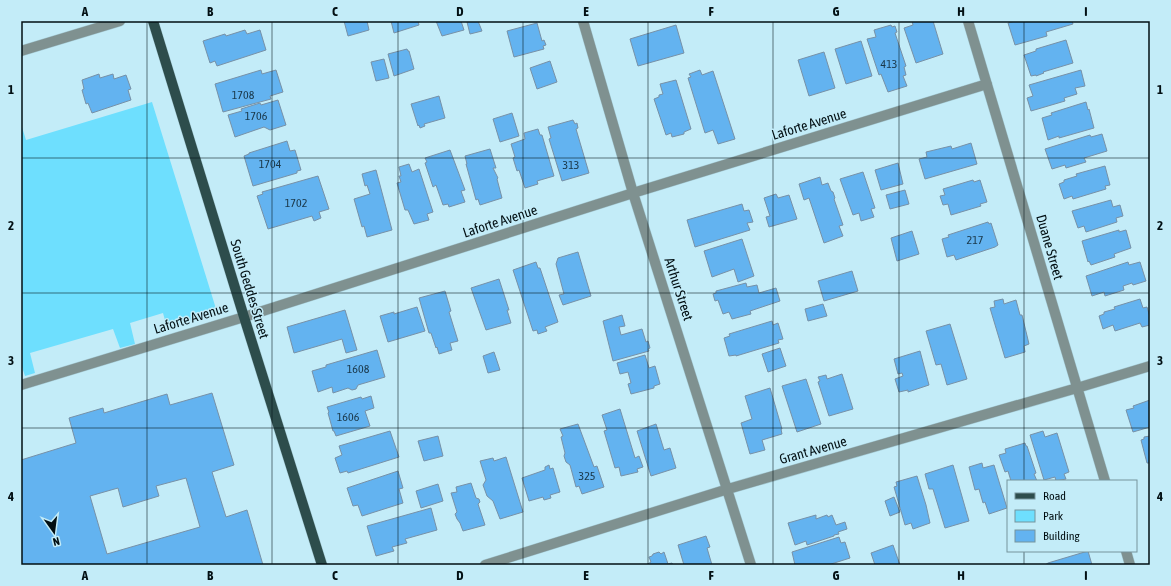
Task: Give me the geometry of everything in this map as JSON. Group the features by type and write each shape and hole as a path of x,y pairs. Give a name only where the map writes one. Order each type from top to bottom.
{"main road":[{"name":"South Geddes Street","path":"154,21 244,317 322,565"}],"street":[{"path":"21,51 120,21"},
{"name":"Arthur Street","path":"583,21 633,193 751,565"},
{"name":"Duane Street","path":"968,21 1105,480"},
{"name":"Laforte Avenue","path":"21,386 244,317 633,193 987,84"},
{"name":"Grant Avenue","path":"485,565 728,489 1150,366"},
{"path":"1126,552 1130,565"}],"green space":[{"path":"152,102 217,312 169,327 166,324 163,313 130,323 135,344 120,348 113,329 30,353 35,373 25,376 21,364 21,124 26,140"}],"building":[{"path":"344,21 367,21 369,30 348,36"},
{"path":"391,21 418,21 419,25 394,33"},
{"path":"436,21 461,21 464,30 442,36"},
{"path":"478,21 482,31 470,34 467,22"},
{"path":"912,21 933,21 943,54 916,63 904,28 913,25"},
{"path":"1015,21 1072,21 1073,24 1046,32 1047,36 1015,45 1008,23"},
{"path":"537,23 542,41 544,40 546,45 543,46 544,49 514,57 507,31"},
{"path":"676,25 684,53 638,66 630,39"},
{"path":"891,25 892,27 895,26 897,32 895,33 906,66 904,67 906,75 903,76 907,86 888,92 881,74 879,75 867,39 876,37 874,30"},
{"path":"245,30 247,34 260,30 266,50 217,66 215,61 210,63 203,41"},
{"path":"1066,40 1073,63 1043,72 1044,73 1036,76 1031,76 1024,55 1036,51 1036,49"},
{"path":"861,41 872,76 846,84 835,49"},
{"path":"407,49 409,51 414,69 394,76 388,54"},
{"path":"824,52 835,88 809,96 798,60"},
{"path":"384,59 389,78 376,81 371,62"},
{"path":"550,61 557,82 537,89 530,68"},
{"path":"261,70 262,74 276,70 283,92 270,96 271,99 223,112 215,84"},
{"path":"700,70 702,75 713,71 735,139 718,144 713,130 705,133 688,78 691,77 689,74"},
{"path":"1081,70 1085,86 1075,88 1077,94 1064,98 1065,101 1031,111 1027,98 1033,96 1029,85"},
{"path":"99,74 100,78 113,74 114,79 126,75 131,89 128,90 131,100 92,113 88,103 86,104 82,90 84,89 82,80"},
{"path":"676,80 691,129 684,132 684,134 672,137 671,133 666,135 654,99 663,94 660,84"},
{"path":"439,96 445,118 424,124 425,126 420,128 411,104"},
{"path":"278,100 286,125 270,130 264,127 235,137 228,115 260,103 261,105"},
{"path":"1086,102 1094,128 1048,140 1042,118 1052,115 1051,113"},
{"path":"512,113 519,136 500,142 493,119"},
{"path":"573,120 575,124 577,123 578,128 576,129 589,173 562,181 549,139 551,138 548,127"},
{"path":"538,129 540,135 542,135 554,176 537,181 538,184 525,188 519,170 517,171 511,144 525,139 524,133"},
{"path":"1102,134 1107,151 1084,158 1086,162 1066,168 1065,165 1052,169 1045,149 1090,135 1091,137"},
{"path":"287,141 290,151 295,150 301,170 297,171 297,173 253,186 244,156"},
{"path":"971,143 977,164 925,179 919,159 927,157 926,152 951,146 952,149"},
{"path":"490,149 496,168 493,168 498,178 502,198 480,205 478,199 476,200 465,156"},
{"path":"450,150 465,190 461,191 465,202 449,207 448,204 443,205 436,185 433,187 425,163 427,162 425,158"},
{"path":"898,163 903,184 881,190 875,170"},
{"path":"409,164 412,172 419,169 433,212 427,214 429,220 414,224 408,210 405,210 397,183 401,182 399,167"},
{"path":"1105,166 1110,185 1105,186 1106,189 1073,199 1072,196 1064,199 1059,184 1064,182 1064,180 1077,176 1076,174"},
{"path":"376,170 392,230 367,237 364,226 362,227 354,199 370,194 367,185 365,186 362,174"},
{"path":"863,172 875,208 871,209 874,217 861,221 859,213 853,215 840,179"},
{"path":"318,176 329,209 319,212 321,218 314,221 312,216 268,229 257,196 263,194 262,192"},
{"path":"820,177 822,185 828,183 831,191 833,192 843,225 839,226 843,236 824,243 809,198 804,200 799,184"},
{"path":"973,180 974,182 980,180 987,202 980,204 981,206 951,215 948,204 943,205 940,196 945,195 943,189"},
{"path":"905,190 909,204 890,209 886,195"},
{"path":"776,194 778,198 789,195 797,219 769,227 766,217 770,216 764,198"},
{"path":"1111,200 1113,207 1120,205 1123,216 1116,218 1117,222 1086,232 1084,226 1078,228 1072,211"},
{"path":"742,204 744,211 749,210 753,222 747,223 750,230 695,247 687,220"},
{"path":"988,222 989,224 991,223 998,245 956,260 954,255 947,257 942,239 949,237 948,235"},
{"path":"1119,230 1119,232 1126,230 1131,248 1114,254 1115,257 1091,265 1089,261 1088,262 1082,241"},
{"path":"912,231 919,254 897,261 891,238"},
{"path":"742,239 754,276 738,282 734,269 712,277 704,251"},
{"path":"578,252 591,296 563,305 559,295 564,294 556,264 558,258"},
{"path":"536,262 538,268 540,268 558,322 545,327 547,331 538,334 537,330 533,331 513,270"},
{"path":"1128,262 1129,265 1140,262 1146,281 1123,286 1124,290 1105,296 1104,292 1092,296 1086,276"},
{"path":"852,271 858,291 824,301 818,281"},
{"path":"499,279 509,310 507,310 511,323 486,330 471,288"},
{"path":"746,283 747,287 757,285 759,293 776,288 780,301 750,311 751,314 732,319 729,312 723,314 718,300 715,301 713,294 716,293 716,291"},
{"path":"445,291 451,311 449,312 458,341 450,343 452,350 439,354 431,333 429,333 419,298"},
{"path":"1003,299 1004,304 1016,300 1020,315 1022,315 1029,344 1024,346 1025,352 1005,358 990,308 995,307 994,301"},
{"path":"1140,299 1143,308 1147,307 1150,317 1150,325 1142,327 1140,323 1115,331 1113,325 1103,329 1099,316 1104,314 1104,312 1115,309 1114,307"},
{"path":"823,304 827,316 808,321 805,309"},
{"path":"417,307 425,331 388,342 380,316 394,312 394,314"},
{"path":"345,310 357,350 346,353 342,339 294,353 287,327"},
{"path":"622,315 625,326 619,327 621,335 642,329 646,342 648,341 650,348 648,349 649,351 613,361 603,321"},
{"path":"772,321 773,325 778,323 783,339 778,340 779,343 736,356 729,356 724,338 730,336 729,334"},
{"path":"950,324 967,379 947,385 941,364 936,365 926,331"},
{"path":"780,348 786,366 768,372 762,354"},
{"path":"377,350 385,377 358,385 356,389 352,390 348,388 333,393 332,387 318,392 312,371 326,367 326,365"},
{"path":"920,351 929,385 908,392 908,390 899,392 895,379 903,376 902,373 898,374 894,359"},
{"path":"494,352 500,370 488,373 483,356"},
{"path":"645,355 649,368 655,366 660,384 654,386 654,388 631,394 628,384 631,383 628,372 620,374 617,363"},
{"path":"842,374 853,409 829,416 818,382 820,381 818,377 826,375 827,379"},
{"path":"806,379 821,424 797,432 782,386"},
{"path":"770,388 782,429 782,434 762,440 765,450 750,454 741,423 752,419 745,396"},
{"path":"212,393 234,465 212,472 226,517 247,510 263,565 21,565 21,460 76,443 69,418 103,408 104,413 167,394 170,405","holes":["186,478 200,527 107,554 90,496 118,488 123,507 159,496 156,486"]},
{"path":"371,396 374,408 365,411 370,426 336,436 333,431 327,407 361,397 362,399"},
{"path":"1150,400 1150,427 1133,432 1126,410 1134,408 1133,406"},
{"path":"620,409 635,458 639,456 643,467 637,469 638,472 621,476 619,467 615,468 604,431 607,430 602,415"},
{"path":"578,424 594,467 597,466 604,487 582,494 579,486 576,487 570,465 566,462 561,437 563,436 560,429"},
{"path":"656,424 664,450 670,448 676,468 651,476 637,431"},
{"path":"390,431 399,457 348,473 347,471 340,473 335,458 342,455 339,446"},
{"path":"1043,431 1045,437 1057,433 1069,472 1064,474 1066,479 1056,480 1055,477 1044,480 1030,435"},
{"path":"438,436 443,456 424,461 418,441"},
{"path":"1150,436 1150,463 1147,463 1141,440 1144,439 1144,437"},
{"path":"1025,443 1036,473 1034,474 1037,480 1011,480 1008,471 1005,472 999,455 1006,453 1005,449"},
{"path":"506,457 523,512 500,519 493,501 487,496 483,485 486,480 480,461 493,458 494,461"},
{"path":"982,463 983,468 994,465 1007,508 989,514 985,502 983,503 979,489 975,490 969,467"},
{"path":"549,465 550,469 553,468 560,492 550,495 551,498 544,500 543,497 529,501 522,478 545,470 545,467"},
{"path":"953,465 969,521 945,528 933,489 929,489 925,474"},
{"path":"398,471 403,488 399,489 403,503 362,516 358,505 353,506 347,488"},
{"path":"917,476 930,523 913,529 911,523 905,525 894,487 897,486 896,482"},
{"path":"471,483 476,498 479,499 480,502 478,504 485,525 463,531 455,514 457,512 451,493 457,492 456,487"},
{"path":"438,484 443,501 421,508 416,491"},
{"path":"894,497 900,512 890,516 885,501"},
{"path":"431,508 437,530 405,539 407,543 392,547 394,551 376,556 367,526"},
{"path":"816,515 816,519 827,515 828,517 832,515 836,525 845,522 847,529 838,532 839,534 834,536 807,545 806,541 795,545 788,523"},
{"path":"706,536 710,547 707,548 712,565 684,565 678,545"},
{"path":"839,537 841,543 845,542 850,558 828,565 795,565 792,552"},
{"path":"893,545 900,565 875,565 871,553"},
{"path":"659,552 661,554 664,552 668,564 672,563 673,565 646,565 651,562 649,557"},
{"path":"1088,552 1092,565 1045,565"}]}
